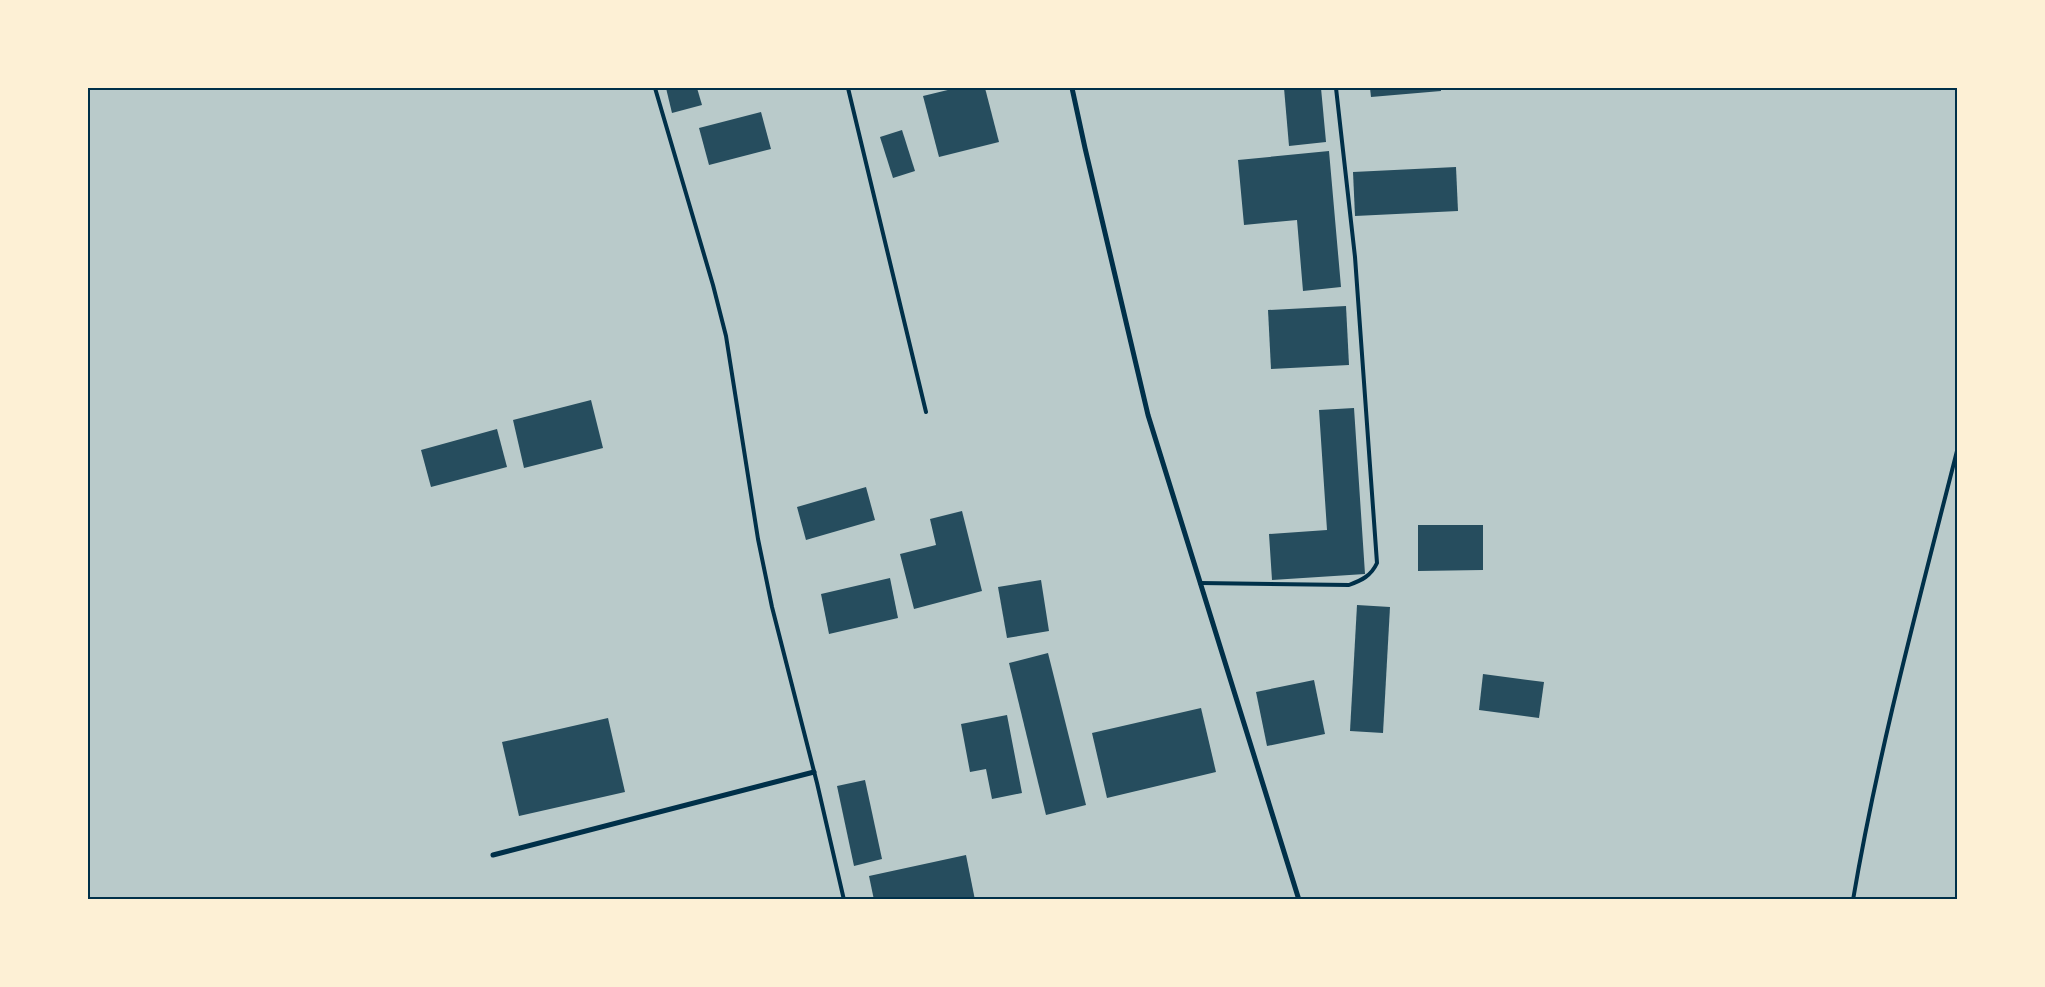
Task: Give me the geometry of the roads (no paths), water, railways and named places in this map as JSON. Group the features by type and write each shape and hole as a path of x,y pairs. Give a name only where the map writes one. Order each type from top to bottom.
{"street":[{"path":"1072,88 1148,415 1299,900"},
{"path":"493,854 814,772"}],"lane":[{"path":"655,88 713,284 726,336 758,539 772,607 844,900"},
{"path":"848,88 926,412"},
{"path":"1200,583 1349,584 1362,580 1372,574 1377,563 1355,257 1336,88"},
{"path":"1853,900 1866,821 1887,726 1958,447"}]}
